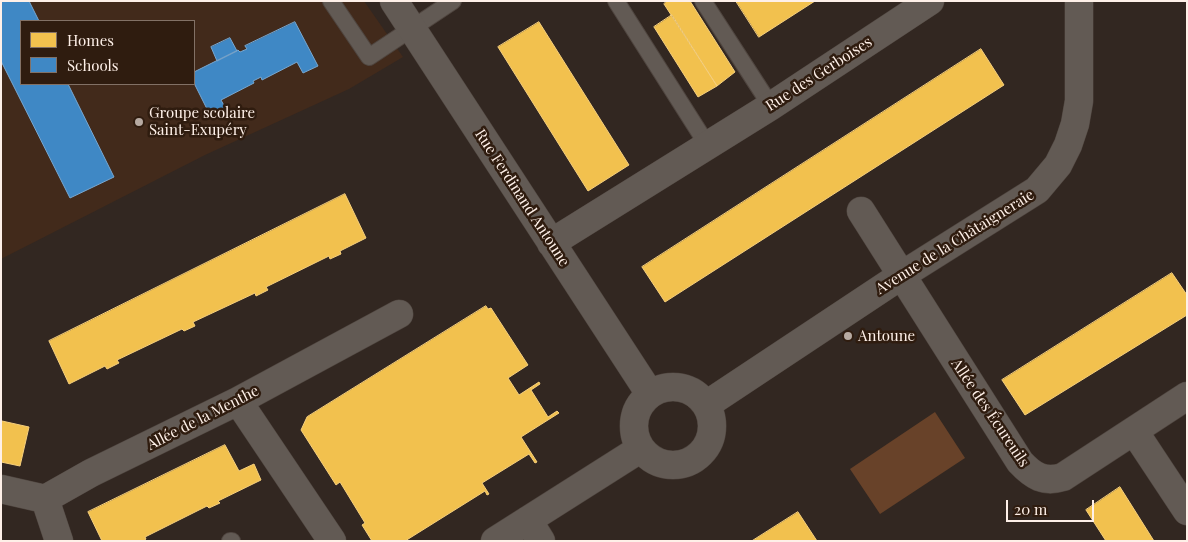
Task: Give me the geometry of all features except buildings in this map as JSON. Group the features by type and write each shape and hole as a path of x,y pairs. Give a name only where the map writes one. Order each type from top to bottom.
{"street":[{"name":"Rue Ferdinand Antoune","path":"394,1 650,394"},
{"name":"Rue des Gerboises","path":"552,243 771,106 930,1"},
{"name":"Avenue de la Châtaigneraie","path":"706,405 902,275 1038,190 1058,165 1068,145 1075,124 1079,101 1078,1"},
{"name":"Allée des Écureuils","path":"861,211 1014,454 1028,471 1039,478 1053,480 1063,477 1187,396"},
{"name":"Allée de la Menthe","path":"45,499 238,401 399,314"},
{"path":"670,387 680,388 690,391 706,405 711,416 710,440 704,451 695,459 683,465 659,464 648,458 640,449 635,440 634,419 640,405 650,394 670,387"},
{"path":"238,401 332,541"},
{"path":"1134,431 1187,511"},
{"path":"495,541 535,530 640,449"},
{"path":"1,488 45,499 60,541"}],"lane":[{"path":"331,1 369,58 453,1"},
{"path":"616,1 708,146"},
{"path":"703,1 771,106"}],"shaded area":[{"name":"Groupe scolaire Saint-Exupéry","path":"1,1 364,1 403,57 349,89 205,155 1,259"},
{"path":"935,412 965,458 880,514 850,469"}],"place":[{"name":"Groupe scolaire Saint-Exupéry","path":"139,122"},
{"name":"Antoune","path":"848,336"}]}
